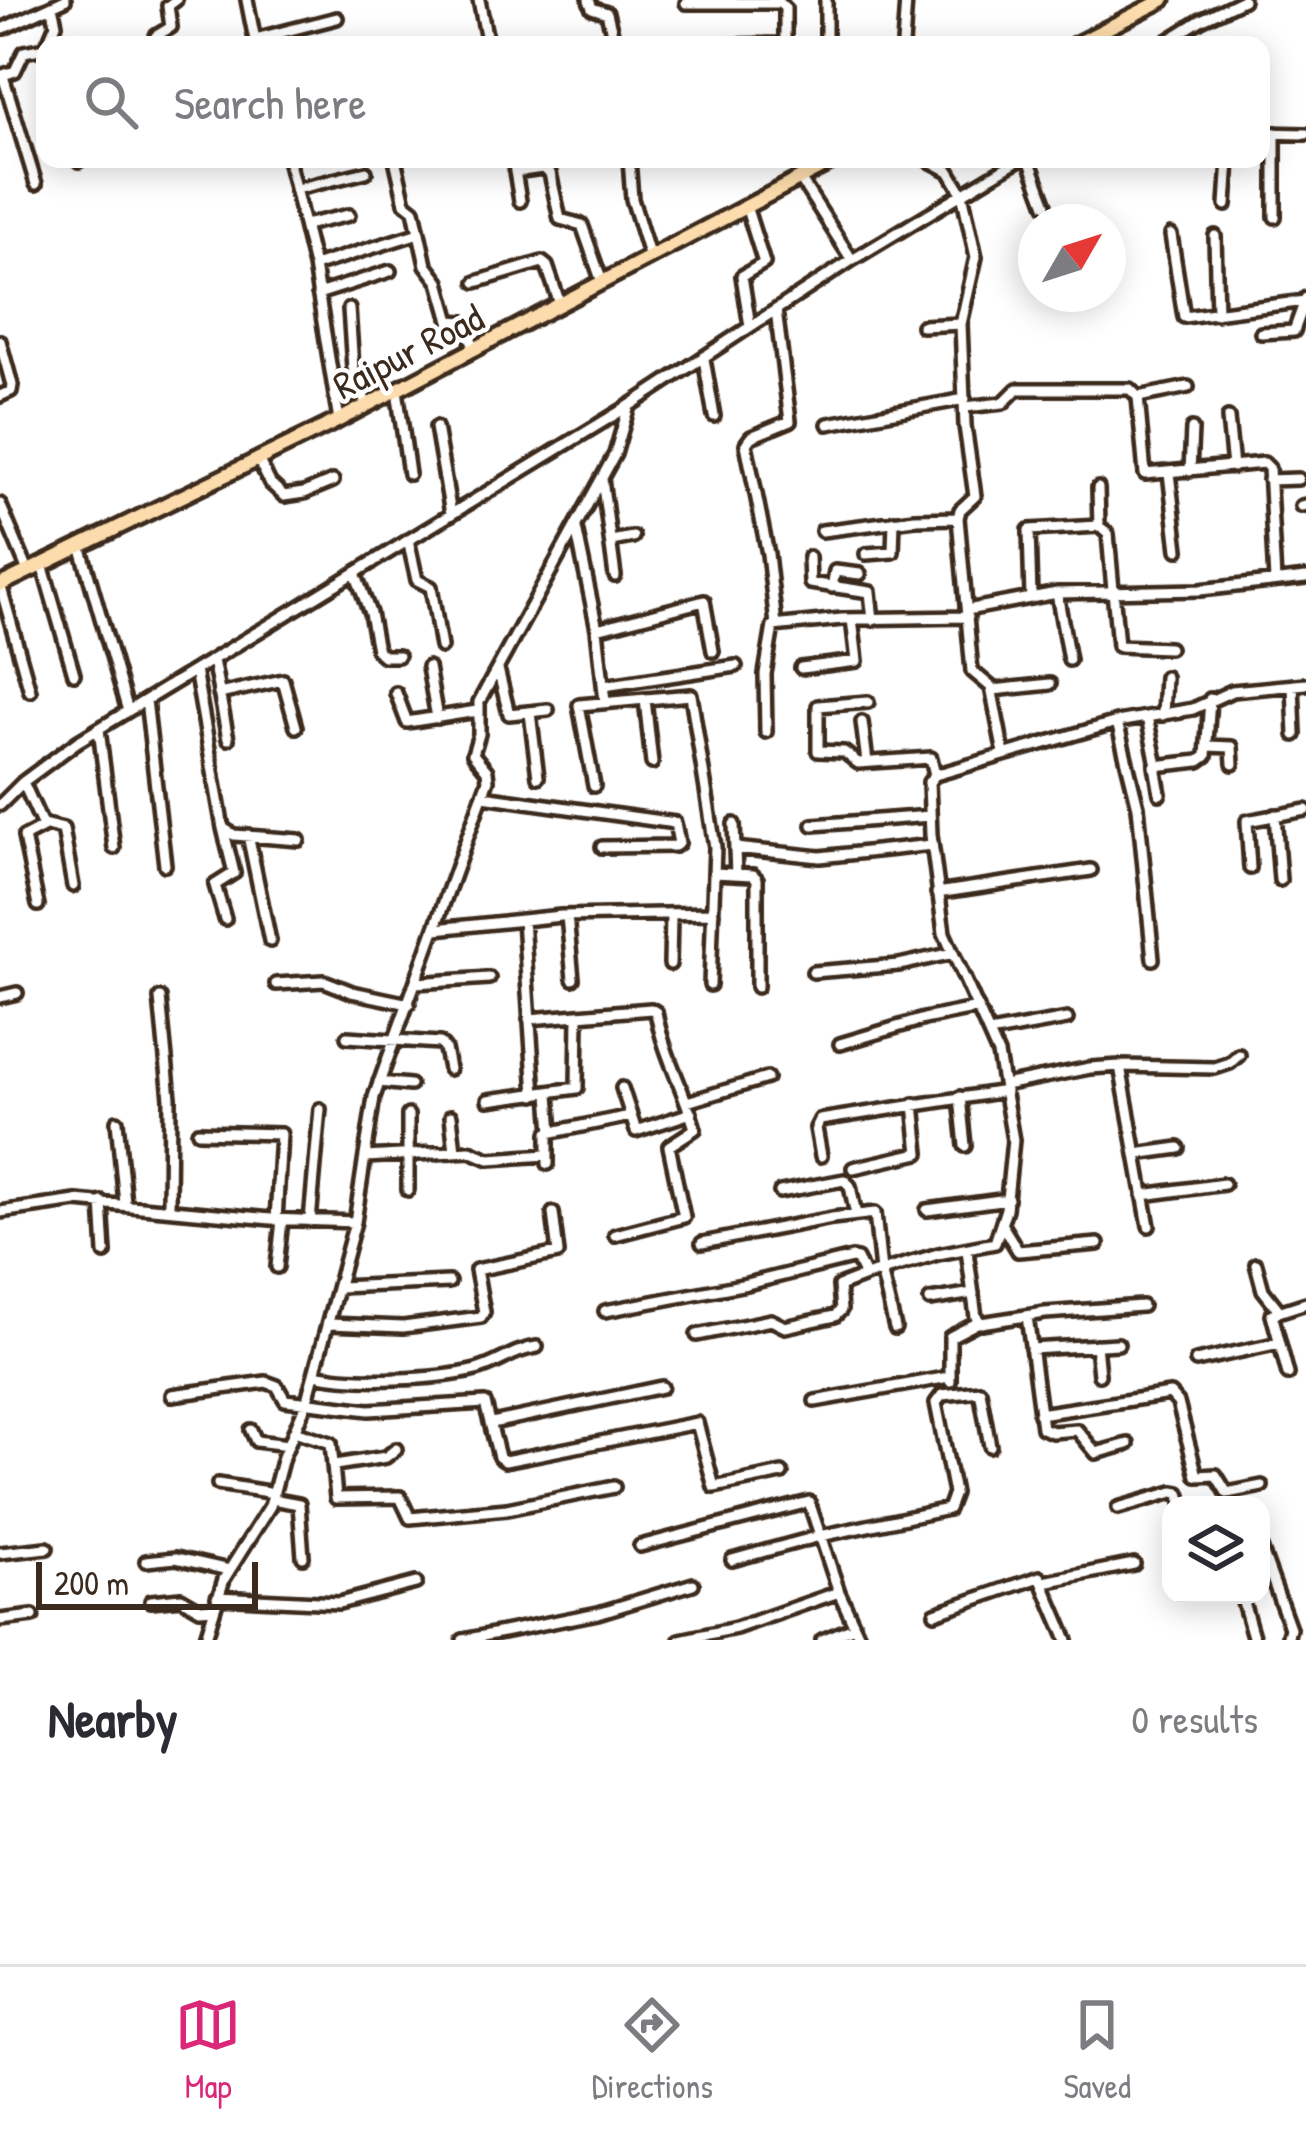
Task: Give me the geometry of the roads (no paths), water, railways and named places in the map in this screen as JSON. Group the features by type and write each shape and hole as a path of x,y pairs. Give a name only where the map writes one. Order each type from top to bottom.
{"main road":[{"path":"1089,36 1139,6 1162,0"},
{"name":"Raipur Road","path":"0,585 367,406 819,168"}],"street":[{"path":"4,28 64,0"},
{"path":"157,36 171,27 168,6 176,0"},
{"path":"247,0 253,36"},
{"path":"479,0 486,36"},
{"path":"590,0 592,8 607,13 613,36"},
{"path":"826,0 826,36"},
{"path":"904,36 906,0"},
{"path":"1175,36 1243,0"},
{"path":"686,3 782,4 784,36"},
{"path":"51,36 56,24 52,7"},
{"path":"277,36 337,18"},
{"path":"36,51 24,52 15,70 2,76 36,184"},
{"path":"1270,133 1306,134"},
{"path":"1275,133 1275,217"},
{"path":"290,168 314,266 339,420"},
{"path":"397,168 405,203 414,210 426,265 439,282 450,320 464,322 475,350"},
{"path":"514,168 520,201"},
{"path":"515,172 542,168 550,173 560,219 582,225 602,282"},
{"path":"629,168 632,199 650,258"},
{"path":"799,168 852,260"},
{"path":"944,168 962,193 976,265 962,324 975,496 958,518 972,671 993,690 1004,754"},
{"path":"0,805 23,782 99,729 629,406 852,260 1005,168"},
{"path":"1032,168 1046,204"},
{"path":"1226,205 1228,168"},
{"path":"296,189 366,172"},
{"path":"746,206 764,263 742,275 749,326"},
{"path":"304,225 349,215"},
{"path":"314,266 419,233"},
{"path":"1171,235 1182,315 1187,318 1305,300 1294,331 1261,333"},
{"path":"1215,236 1217,314"},
{"path":"476,282 544,262 560,304"},
{"path":"318,295 390,271"},
{"path":"349,309 353,368 367,406"},
{"path":"776,310 790,421 751,437 746,444 768,554 776,625"},
{"path":"922,326 962,324"},
{"path":"0,341 12,385 10,392 0,396"},
{"path":"704,359 714,416"},
{"path":"1138,398 1188,387"},
{"path":"828,424 965,403 1004,403 1017,389 1130,389 1138,398 1142,470 1149,475 1264,463 1275,581"},
{"path":"397,390 410,474"},
{"path":"205,1640 229,1570 273,1496 315,1374 355,1222 372,1106 489,777 473,754 479,734 477,711 602,479 622,437 629,406"},
{"path":"1228,418 1233,467"},
{"path":"436,427 451,514"},
{"path":"1190,471 1192,428"},
{"path":"258,459 270,483 284,496 333,481"},
{"path":"1169,472 1178,550"},
{"path":"602,479 615,576"},
{"path":"1269,480 1298,479"},
{"path":"1098,488 1099,526"},
{"path":"0,504 28,571"},
{"path":"822,531 958,518"},
{"path":"866,554 893,552 893,521"},
{"path":"1031,597 1029,530 1099,526 1108,534 1118,646 1169,648"},
{"path":"576,528 605,702"},
{"path":"611,541 633,537"},
{"path":"408,541 417,580 431,587 441,647"},
{"path":"80,545 128,711"},
{"path":"809,557 810,584 868,591 872,620"},
{"path":"42,564 74,674"},
{"path":"832,586 835,571 860,574"},
{"path":"355,573 377,650 384,656 398,656"},
{"path":"766,732 765,674 770,632 776,625 967,614 1058,593 1200,590 1306,578"},
{"path":"0,585 30,691"},
{"path":"1058,593 1069,660"},
{"path":"596,629 704,601 713,651"},
{"path":"801,668 858,660 852,619"},
{"path":"213,660 228,739"},
{"path":"604,686 736,666"},
{"path":"428,667 437,718"},
{"path":"498,669 508,713 548,710"},
{"path":"195,670 234,873 215,885 225,919"},
{"path":"1163,715 1165,677"},
{"path":"219,694 284,680 296,727"},
{"path":"993,690 1050,684"},
{"path":"698,1335 771,1321 783,1327 835,1316 842,1310 839,1286 994,1244 1008,1199 1013,1140 989,1033 944,933 930,816 929,782 935,775 1117,722 1198,707 1232,691 1306,684"},
{"path":"1293,685 1295,735"},
{"path":"396,692 407,722 477,711"},
{"path":"594,786 578,708 693,697 712,823 710,985"},
{"path":"645,699 652,763"},
{"path":"1160,794 1153,770 1157,765 1199,761 1207,746 1210,699"},
{"path":"146,700 165,865"},
{"path":"868,702 819,705 818,751 842,751 855,762 931,758 935,775"},
{"path":"530,713 538,777"},
{"path":"1148,717 1157,765"},
{"path":"862,722 867,762"},
{"path":"1117,722 1138,807 1153,959"},
{"path":"99,729 114,848"},
{"path":"1207,746 1232,747 1233,764"},
{"path":"23,782 45,826"},
{"path":"483,796 675,823 679,828 675,846 602,847"},
{"path":"1250,868 1246,823 1306,811"},
{"path":"1275,815 1280,880"},
{"path":"813,825 930,816"},
{"path":"734,824 736,874"},
{"path":"38,905 24,837 45,826 63,829 73,886"},
{"path":"223,828 229,834 299,840"},
{"path":"248,835 270,941"},
{"path":"735,848 820,857 932,845"},
{"path":"938,892 1091,870"},
{"path":"714,873 754,876 758,882 757,987"},
{"path":"436,929 567,916 712,913"},
{"path":"567,916 573,979"},
{"path":"670,964 671,916"},
{"path":"523,920 535,1095"},
{"path":"814,972 886,967 953,953"},
{"path":"416,983 489,978"},
{"path":"276,984 324,981 409,1004"},
{"path":"0,997 16,993"},
{"path":"160,998 172,1130 169,1207"},
{"path":"840,1044 978,1008"},
{"path":"529,1019 654,1010 694,1132 669,1146 683,1219 615,1235"},
{"path":"488,1100 568,1092 579,1085 578,1016"},
{"path":"989,1033 1067,1019"},
{"path":"347,1036 442,1044 449,1069"},
{"path":"821,1156 816,1128 820,1120 960,1097 1090,1068 1215,1068 1239,1054"},
{"path":"1120,1066 1149,1226"},
{"path":"622,1088 638,1131 767,1078"},
{"path":"380,1082 410,1084"},
{"path":"549,1094 552,1132"},
{"path":"960,1097 965,1146"},
{"path":"853,1168 919,1153 914,1104"},
{"path":"310,1221 320,1109"},
{"path":"408,1115 408,1190"},
{"path":"452,1116 455,1151"},
{"path":"366,1157 474,1150 489,1159 547,1159 546,1135 630,1116"},
{"path":"117,1121 125,1203"},
{"path":"198,1132 281,1134 277,1268"},
{"path":"1136,1154 1179,1148"},
{"path":"780,1192 844,1180 850,1186 856,1215"},
{"path":"1143,1195 1224,1184"},
{"path":"927,1210 1008,1199"},
{"path":"0,1212 43,1203 103,1202 279,1220 355,1222"},
{"path":"103,1202 105,1252"},
{"path":"329,1324 403,1328 481,1317 476,1270 560,1252 553,1213"},
{"path":"702,1243 856,1215 877,1216 881,1271 895,1328"},
{"path":"1002,1225 1018,1251 1097,1244"},
{"path":"967,1250 979,1322"},
{"path":"605,1311 730,1288 852,1258 866,1276"},
{"path":"1256,1264 1264,1294 1278,1309"},
{"path":"339,1287 449,1282"},
{"path":"930,1300 973,1293"},
{"path":"1288,1374 1272,1317 1278,1309 1306,1303"},
{"path":"950,1393 950,1337 979,1322 1142,1306"},
{"path":"1027,1316 1045,1430 1077,1430 1096,1453 1128,1444"},
{"path":"1196,1361 1279,1343"},
{"path":"1031,1349 1118,1344"},
{"path":"1096,1346 1099,1375"},
{"path":"315,1374 354,1380 466,1372 499,1362 513,1351 537,1347"},
{"path":"815,1401 950,1377"},
{"path":"172,1395 266,1382 275,1384 285,1400 368,1411 484,1403 499,1457 505,1461 694,1423 701,1426 714,1487 782,1473"},
{"path":"492,1424 662,1387"},
{"path":"732,1560 951,1506 954,1493 936,1402 939,1396 980,1391 990,1446"},
{"path":"1039,1414 1170,1394 1178,1403 1197,1476 1216,1475 1228,1493 1262,1486"},
{"path":"251,1430 257,1442 288,1445"},
{"path":"294,1431 329,1441 338,1499 400,1497 406,1515 414,1519 507,1509 614,1487"},
{"path":"335,1465 383,1458 396,1450"},
{"path":"218,1484 299,1504 303,1557"},
{"path":"1118,1508 1173,1492 1179,1496"},
{"path":"640,1546 803,1501 811,1505 839,1592 861,1640"},
{"path":"0,1553 47,1548"},
{"path":"146,1561 169,1557 229,1570"},
{"path":"1045,1582 1134,1564"},
{"path":"1270,1573 1290,1628 1287,1640"},
{"path":"935,1613 1038,1577 1045,1582 1067,1640"},
{"path":"151,1600 181,1598 200,1609 216,1603 339,1603 416,1583"},
{"path":"463,1640 598,1613 693,1584"},
{"path":"680,1640 736,1628 839,1592"},
{"path":"1244,1604 1254,1640"},
{"path":"0,1620 33,1616"},
{"path":"821,1640 854,1628"}]}
